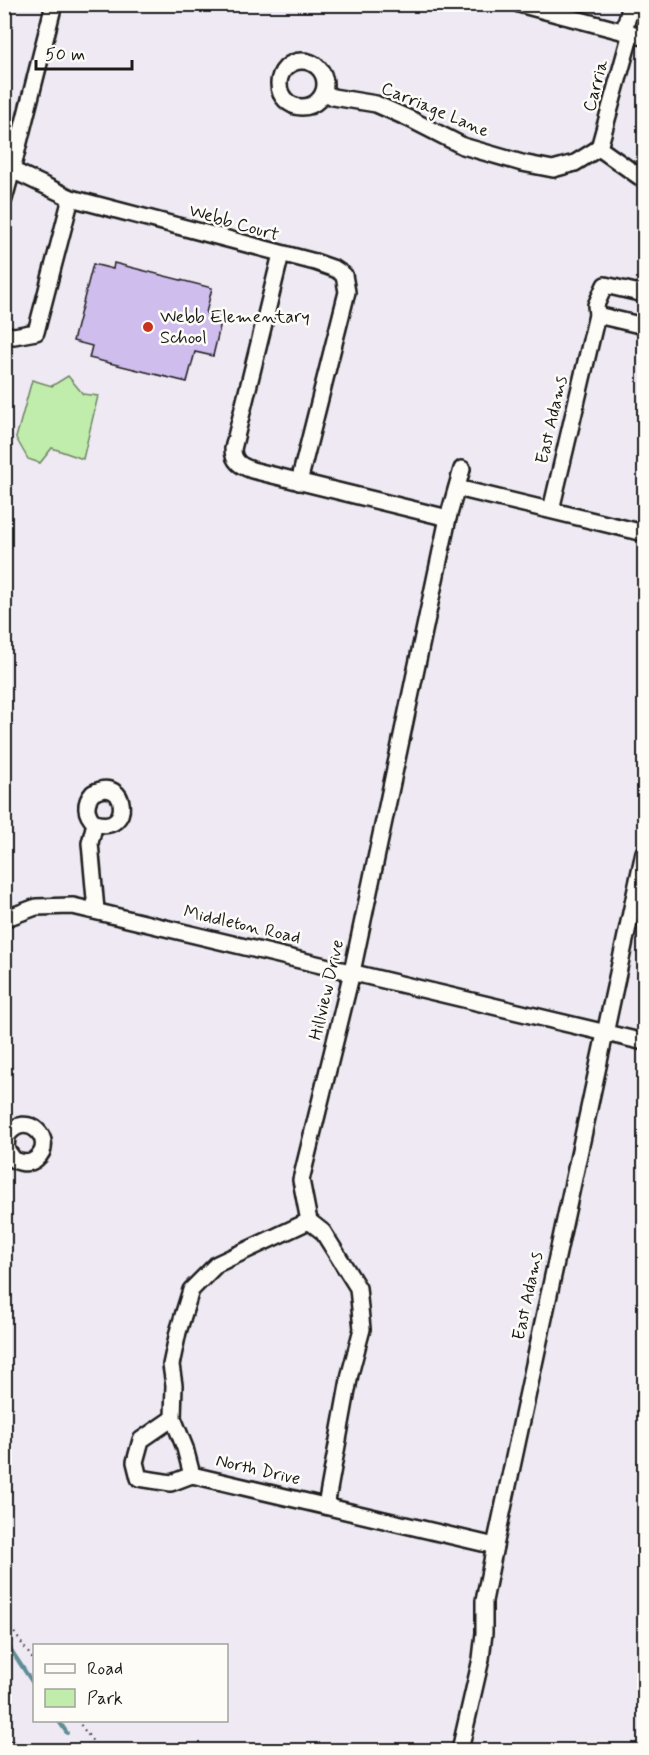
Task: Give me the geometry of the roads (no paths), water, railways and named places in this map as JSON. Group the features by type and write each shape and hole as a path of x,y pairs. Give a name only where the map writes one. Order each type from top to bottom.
{"street":[{"path":"4,199 54,4"},
{"path":"519,4 637,33"},
{"name":"Carria","path":"599,148 637,33 631,4"},
{"name":"Carriage Lane","path":"324,92 333,97 383,107 464,146 522,163 553,169 575,163 599,148"},
{"path":"599,148 645,180"},
{"name":"Webb Court","path":"12,170 71,198 281,254 232,449 235,460 244,467 299,482 448,518"},
{"path":"4,334 14,336 36,332 71,198"},
{"path":"281,254 335,269 344,275 347,284 347,292 299,482"},
{"name":"East Adams","path":"551,510 597,315 596,305 605,285 645,294"},
{"path":"597,315 645,326"},
{"name":"Hillview Drive","path":"309,1221 301,1180 352,972 448,518 462,469"},
{"path":"457,488 645,533"},
{"path":"95,823 90,843 96,910"},
{"name":"East Adams","path":"460,1750 481,1659 484,1601 495,1546 645,852"},
{"name":"Middleton Road","path":"4,919 36,907 73,906 96,910 645,1042"},
{"path":"309,1221 323,1232 358,1288 362,1329 350,1374 326,1506"},
{"name":"North Drive","path":"309,1221 218,1264 191,1290 171,1365 174,1385 172,1418 185,1448 192,1475 495,1546"},
{"path":"172,1418 141,1440 135,1462 139,1478 171,1484 192,1475"},
{"path":"4,1749 10,1750"}],"waterway":[{"path":"4,1639 33,1683"},
{"path":"59,1722 67,1733"}],"place":[{"name":"Webb Elementary School","path":"148,327"}]}
